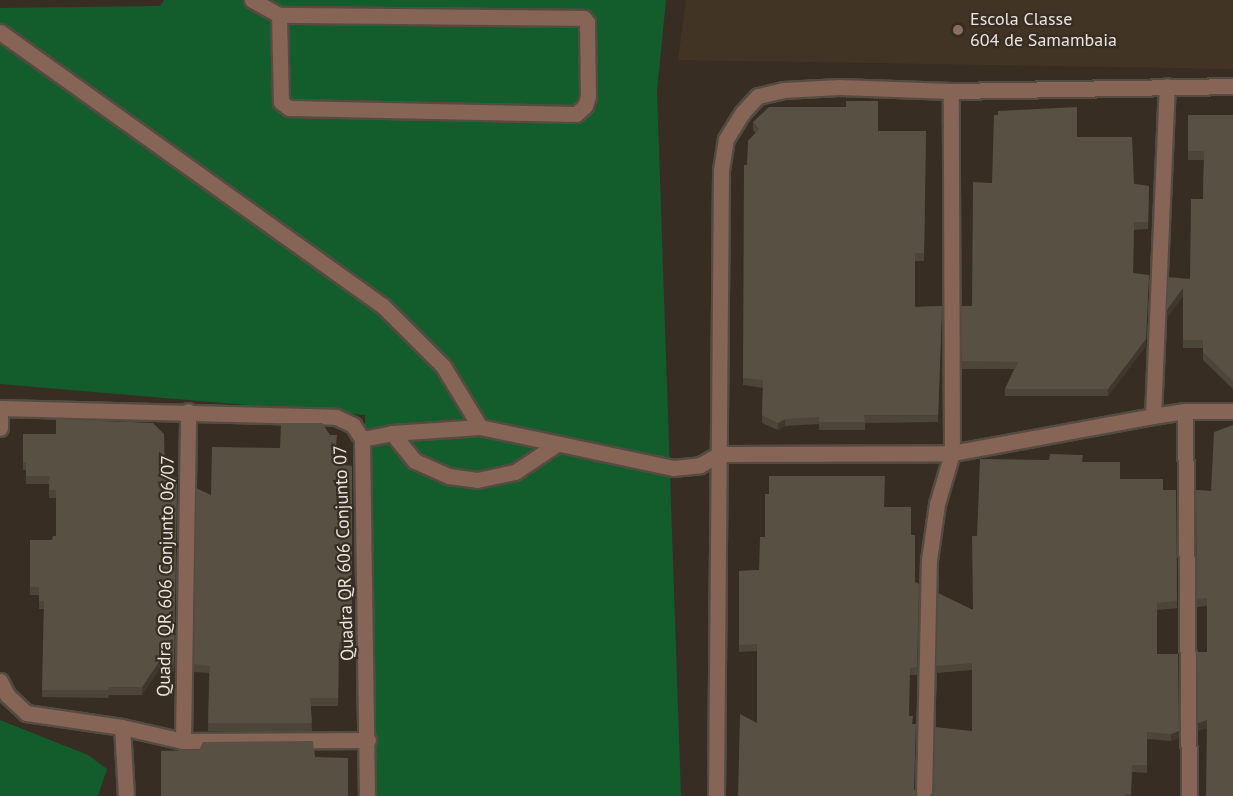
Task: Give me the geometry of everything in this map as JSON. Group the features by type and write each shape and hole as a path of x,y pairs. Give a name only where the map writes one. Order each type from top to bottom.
{"street":[{"path":"252,0 279,15 584,18 587,22 588,96 585,106 576,114 289,108 281,102 279,15"},
{"path":"0,33 382,305 443,366 480,428"},
{"path":"1153,416 1167,86"},
{"path":"716,796 721,170 726,139 742,113 758,96 783,90 839,87 951,91 1233,86"},
{"path":"924,796 929,560 937,504 952,453 951,91"},
{"path":"0,408 0,428"},
{"name":"Quadra QR 606 Conjunto 07","path":"0,408 188,411 336,417 353,425 362,439 367,796"},
{"name":"Quadra QR 606 Conjunto 06/07","path":"183,741 188,411"},
{"path":"1185,411 1189,796"},
{"path":"362,439 392,433 480,428 673,468 700,465 720,454 952,453 1185,411 1233,411"},
{"path":"392,433 415,461 449,476 477,480 515,472 556,444"},
{"path":"0,681 7,694 26,713 122,727 183,741 368,740"},
{"path":"122,727 126,796"}],"shaded area":[{"name":"Escola Classe 604 de Samambaia","path":"686,0 1233,0 1233,69 678,60"}],"green space":[{"path":"164,0 666,0 657,91 681,796 363,796 365,415 0,384 0,8 160,6"},
{"path":"0,720 88,755 107,769 98,796 0,796"}],"building":[{"path":"846,101 878,101 878,131 926,131 924,253 915,253 915,307 942,306 938,415 864,415 865,422 819,422 819,417 785,419 778,423 762,415 763,380 743,378 744,165 747,165 748,141 759,129 753,122 769,107 846,107"},
{"path":"1077,107 1077,137 1132,137 1134,184 1149,186 1148,222 1134,222 1133,273 1149,275 1146,339 1108,389 1005,389 1018,362 962,361 961,306 972,306 973,182 992,183 994,115 998,115 998,111"},
{"path":"1188,115 1233,115 1233,381 1203,352 1203,340 1183,340 1183,288 1167,310 1168,277 1190,279 1191,199 1203,199 1204,151 1188,151"},
{"path":"56,419 153,423 164,434 165,473 177,478 174,663 159,662 142,687 109,687 108,690 42,690 44,601 39,601 39,587 30,587 30,540 52,540 53,536 56,536 56,490 49,490 50,476 26,476 26,462 23,463 23,434 56,434"},
{"path":"281,423 322,423 330,435 337,435 333,464 352,466 352,641 339,642 338,698 310,698 312,723 208,723 210,666 194,664 196,488 211,495 212,447 280,448"},
{"path":"1233,425 1233,796 1206,796 1207,720 1198,723 1197,652 1207,652 1207,598 1197,599 1196,490 1211,491 1214,432"},
{"path":"1050,454 1083,455 1082,462 1120,462 1120,479 1163,479 1163,490 1176,490 1177,601 1157,603 1157,654 1178,654 1179,731 1171,734 1147,732 1147,765 1132,765 1131,794 1125,794 1125,796 930,796 934,790 935,727 972,731 972,663 936,666 938,593 973,610 972,536 977,536 980,459 1049,460"},
{"path":"769,476 885,476 884,507 911,507 911,535 915,535 915,582 919,584 917,667 910,668 909,716 913,716 912,724 916,724 914,789 918,796 738,796 740,714 757,723 757,644 739,645 739,571 759,570 760,537 765,537 765,494 769,494"},
{"path":"313,741 315,757 348,758 348,796 161,796 161,751 199,750 203,742"}],"place":[{"name":"Escola Classe 604 de Samambaia","path":"958,30"}]}
